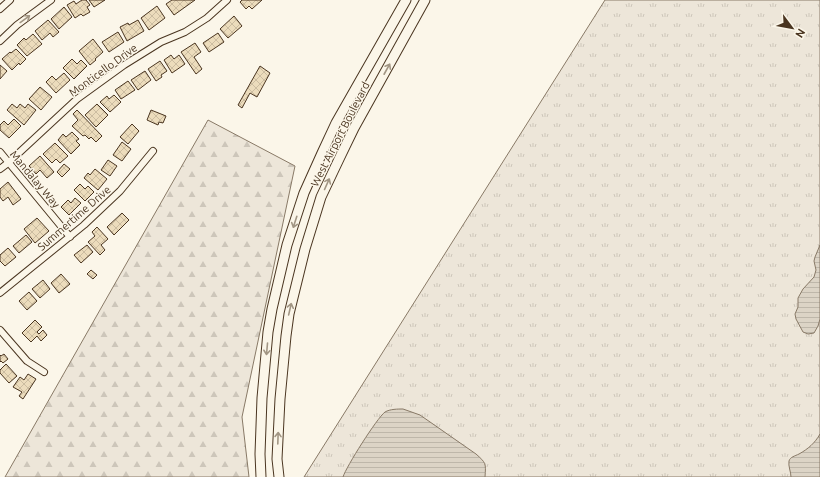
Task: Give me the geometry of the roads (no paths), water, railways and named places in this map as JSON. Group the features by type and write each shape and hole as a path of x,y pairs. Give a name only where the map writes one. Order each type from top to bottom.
{"main road":[{"name":"West Airport Boulevard","path":"261,477 260,454 262,398 268,332 272,309 296,247 354,128 425,0"},
{"name":"West Airport Boulevard","path":"279,477 277,459 280,399 296,247 304,193 340,117 403,4"},
{"path":"403,4 416,17"},
{"path":"262,398 280,399"}],"street":[{"path":"0,9 10,0"},
{"path":"0,41 17,24 51,0"},
{"name":"Monticello Drive","path":"0,169 77,99 124,65 161,42 185,32 207,18 228,0"},
{"name":"Summertime Drive","path":"0,293 84,225 120,191 153,151"},
{"name":"Mandalay Way","path":"0,152 70,237"},
{"path":"0,330 27,361 44,372"}]}
